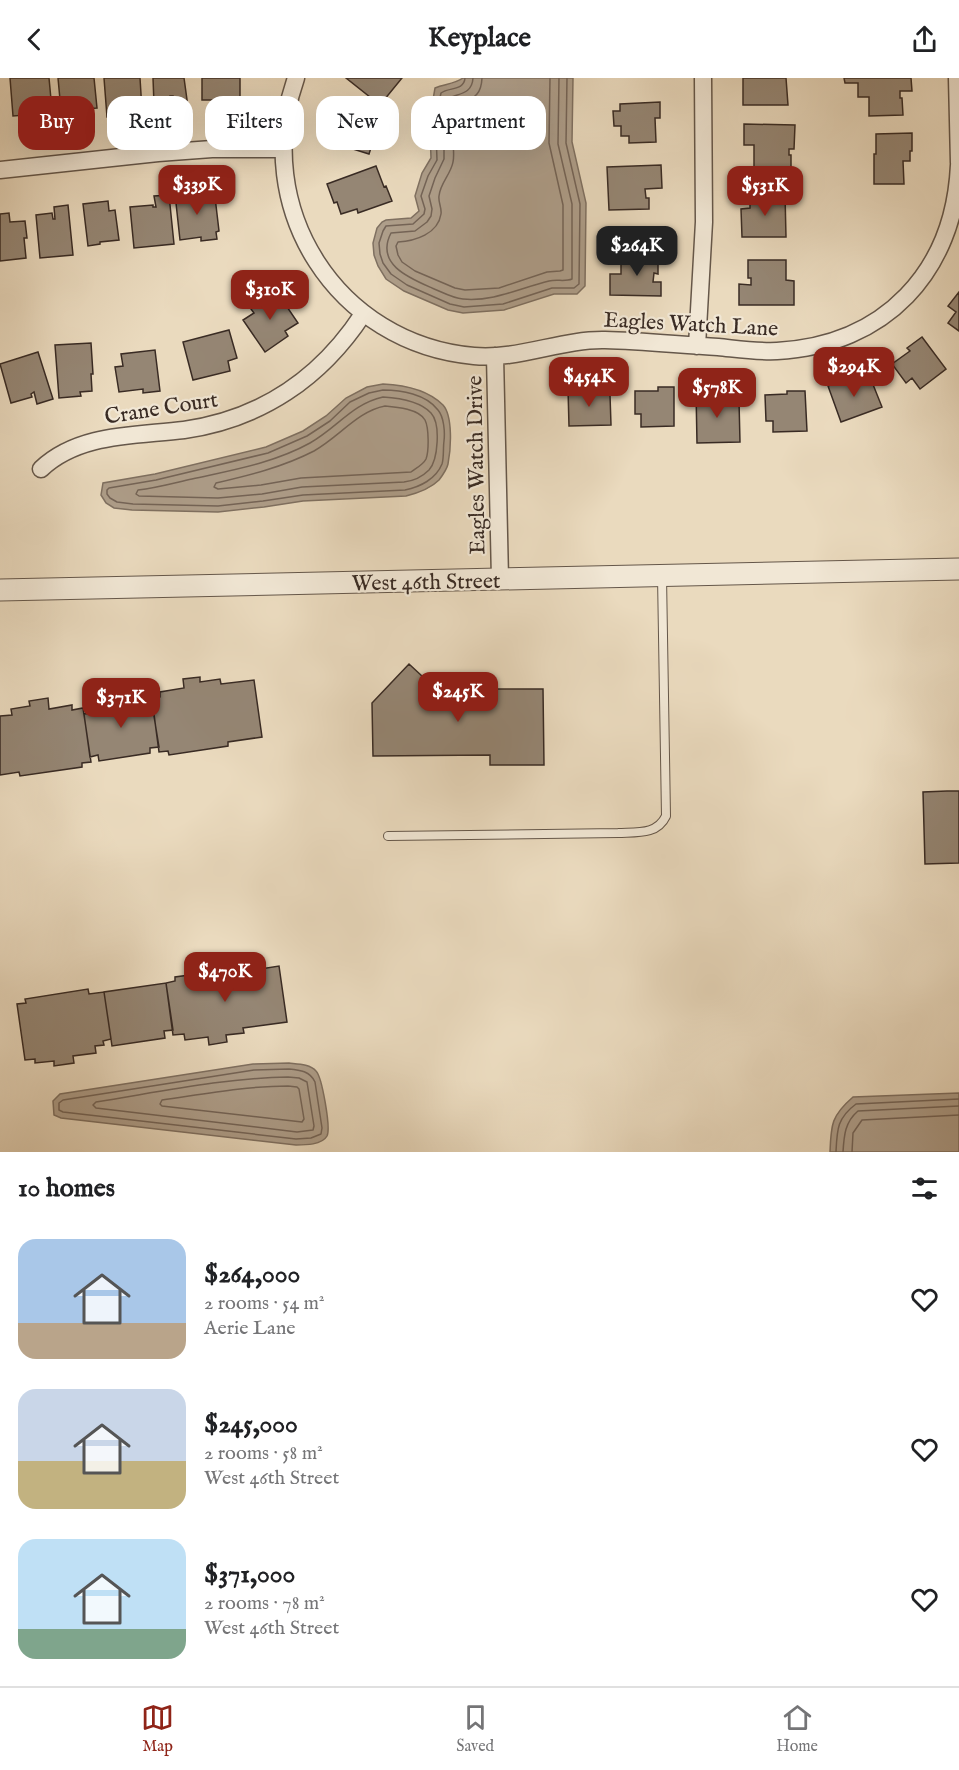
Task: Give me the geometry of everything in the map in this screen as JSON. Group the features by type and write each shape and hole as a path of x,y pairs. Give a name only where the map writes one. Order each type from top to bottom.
{"street":[{"name":"Eagles Watch Drive","path":"291,96 296,78"},
{"path":"698,346 704,222 704,78"},
{"name":"Eagles Watch Lane","path":"495,357 599,340 764,351 794,350 813,347 851,335 877,321 914,289 936,257 944,240 957,194 959,164 957,78"},
{"path":"0,171 205,150"},
{"name":"Eagles Watch Drive","path":"283,150 291,205 304,241 313,258 342,295 363,314 380,325 425,347 475,357 495,357 500,579"},
{"name":"Crane Court","path":"41,469 68,450 99,440 211,425 248,413 290,390 321,366 341,345 363,314"},
{"name":"West 46th Street","path":"0,590 959,569"}],"lane":[{"path":"388,836 648,831 663,823 666,816 662,576"}],"water":[{"path":"463,78 573,78 572,142 586,203 585,286 577,294 554,294 504,310 463,313 448,310 404,291 386,279 378,266 373,243 377,228 386,220 411,218 419,211 415,196 422,173 431,158 431,150 546,150 546,96 434,96 435,88"},
{"path":"383,384 399,385 423,392 437,400 446,410 450,433 447,466 439,480 419,492 406,496 303,501 218,512 114,508 106,503 101,495 103,483 155,474 266,447 303,431 326,416 346,398 367,387"},
{"path":"289,1063 311,1067 316,1071 321,1083 328,1131 325,1139 317,1143 296,1145 61,1118 54,1115 53,1101 60,1094 253,1064"},
{"path":"959,1093 959,1152 830,1152 831,1135 836,1116 853,1097"}],"building":[{"path":"10,78 49,78 51,96 18,96 18,116 13,116"},
{"path":"58,78 94,78 97,108 95,108 95,96 60,96"},
{"path":"104,78 140,78 141,96 107,96 107,117"},
{"path":"153,78 184,78 186,96 154,96"},
{"path":"202,78 240,78 240,96 205,96 205,100 202,100"},
{"path":"346,78 402,78 387,96 369,96"},
{"path":"743,78 786,78 788,105 743,105"},
{"path":"844,78 911,78 912,91 900,91 903,115 869,116 869,97 858,97 858,83 845,83"},
{"path":"660,102 660,118 655,118 656,142 629,143 629,136 621,136 621,126 614,126 613,111 620,111 620,104"},
{"path":"744,124 795,125 794,149 789,149 791,170 754,169 754,145 744,145"},
{"path":"912,133 910,161 903,161 904,184 874,184 876,134"},
{"path":"356,150 370,150 369,154"},
{"path":"661,165 662,188 645,189 646,198 649,198 649,209 609,210 607,167"},
{"path":"376,166 392,201 358,213 357,209 341,214 327,184"},
{"path":"201,191 201,195 205,195 205,198 215,197 219,231 216,232 217,239 201,241 201,237 180,240 175,194"},
{"path":"750,194 785,194 786,237 742,237 741,209 750,208"},
{"path":"169,195 174,244 134,248 130,207 153,205 156,207 154,196"},
{"path":"108,201 109,211 115,210 119,240 88,246 83,204"},
{"path":"68,205 73,255 40,258 36,215 52,213 55,219 54,207"},
{"path":"9,213 10,222 25,221 26,258 0,261 0,214"},
{"path":"633,254 658,254 658,274 654,273 653,282 661,282 661,296 610,295 610,274 621,274 621,259 633,259"},
{"path":"748,260 786,260 786,280 794,281 794,305 739,305 739,284 751,285 751,278 748,278"},
{"path":"959,292 959,331 948,323 956,312 948,306"},
{"path":"263,295 268,303 279,295 298,323 285,331 288,336 265,352 243,320 254,313 248,305"},
{"path":"229,330 237,358 228,361 230,371 193,380 183,342"},
{"path":"922,337 946,369 920,389 912,378 906,383 892,364 910,351 907,348"},
{"path":"91,343 92,391 80,392 81,396 59,398 55,345"},
{"path":"155,350 160,391 143,393 143,389 119,392 115,367 123,366 121,354"},
{"path":"38,352 53,399 37,404 34,392 31,394 32,397 11,403 0,364"},
{"path":"870,377 882,407 841,422 828,386 849,378 851,384"},
{"path":"658,387 674,387 674,426 641,427 641,414 635,414 635,391 658,391"},
{"path":"596,388 597,395 610,395 611,425 569,426 568,389"},
{"path":"696,391 718,391 719,406 728,406 731,398 739,401 740,442 697,443"},
{"path":"787,391 805,391 807,431 773,432 773,421 766,421 765,395 787,394"},
{"path":"409,664 449,701 491,701 490,689 543,689 544,765 490,765 490,755 373,756 372,703"},
{"path":"200,677 200,682 220,679 221,684 254,680 262,737 228,742 228,746 169,755 168,751 159,752 152,699 160,697 160,692 184,688 183,679"},
{"path":"123,694 124,702 143,700 144,705 152,704 159,747 150,748 150,753 99,761 98,755 90,757 84,714 91,713 90,707 111,704 110,696"},
{"path":"48,698 49,709 72,705 72,710 83,708 91,762 82,763 82,767 20,776 19,772 0,775 0,716 12,715 11,709 30,706 29,701"},
{"path":"959,791 959,863 925,864 923,792"},
{"path":"279,966 287,1022 243,1028 244,1033 226,1035 227,1042 209,1045 208,1037 185,1040 184,1034 173,1035 166,983 175,981 175,977 234,969 234,973"},
{"path":"166,983 173,1030 164,1031 165,1038 112,1046 104,992"},
{"path":"88,989 89,994 104,992 111,1039 103,1041 104,1045 95,1046 96,1053 73,1056 74,1063 54,1066 54,1061 35,1063 35,1059 25,1060 17,1004 26,1003 25,999"}]}
